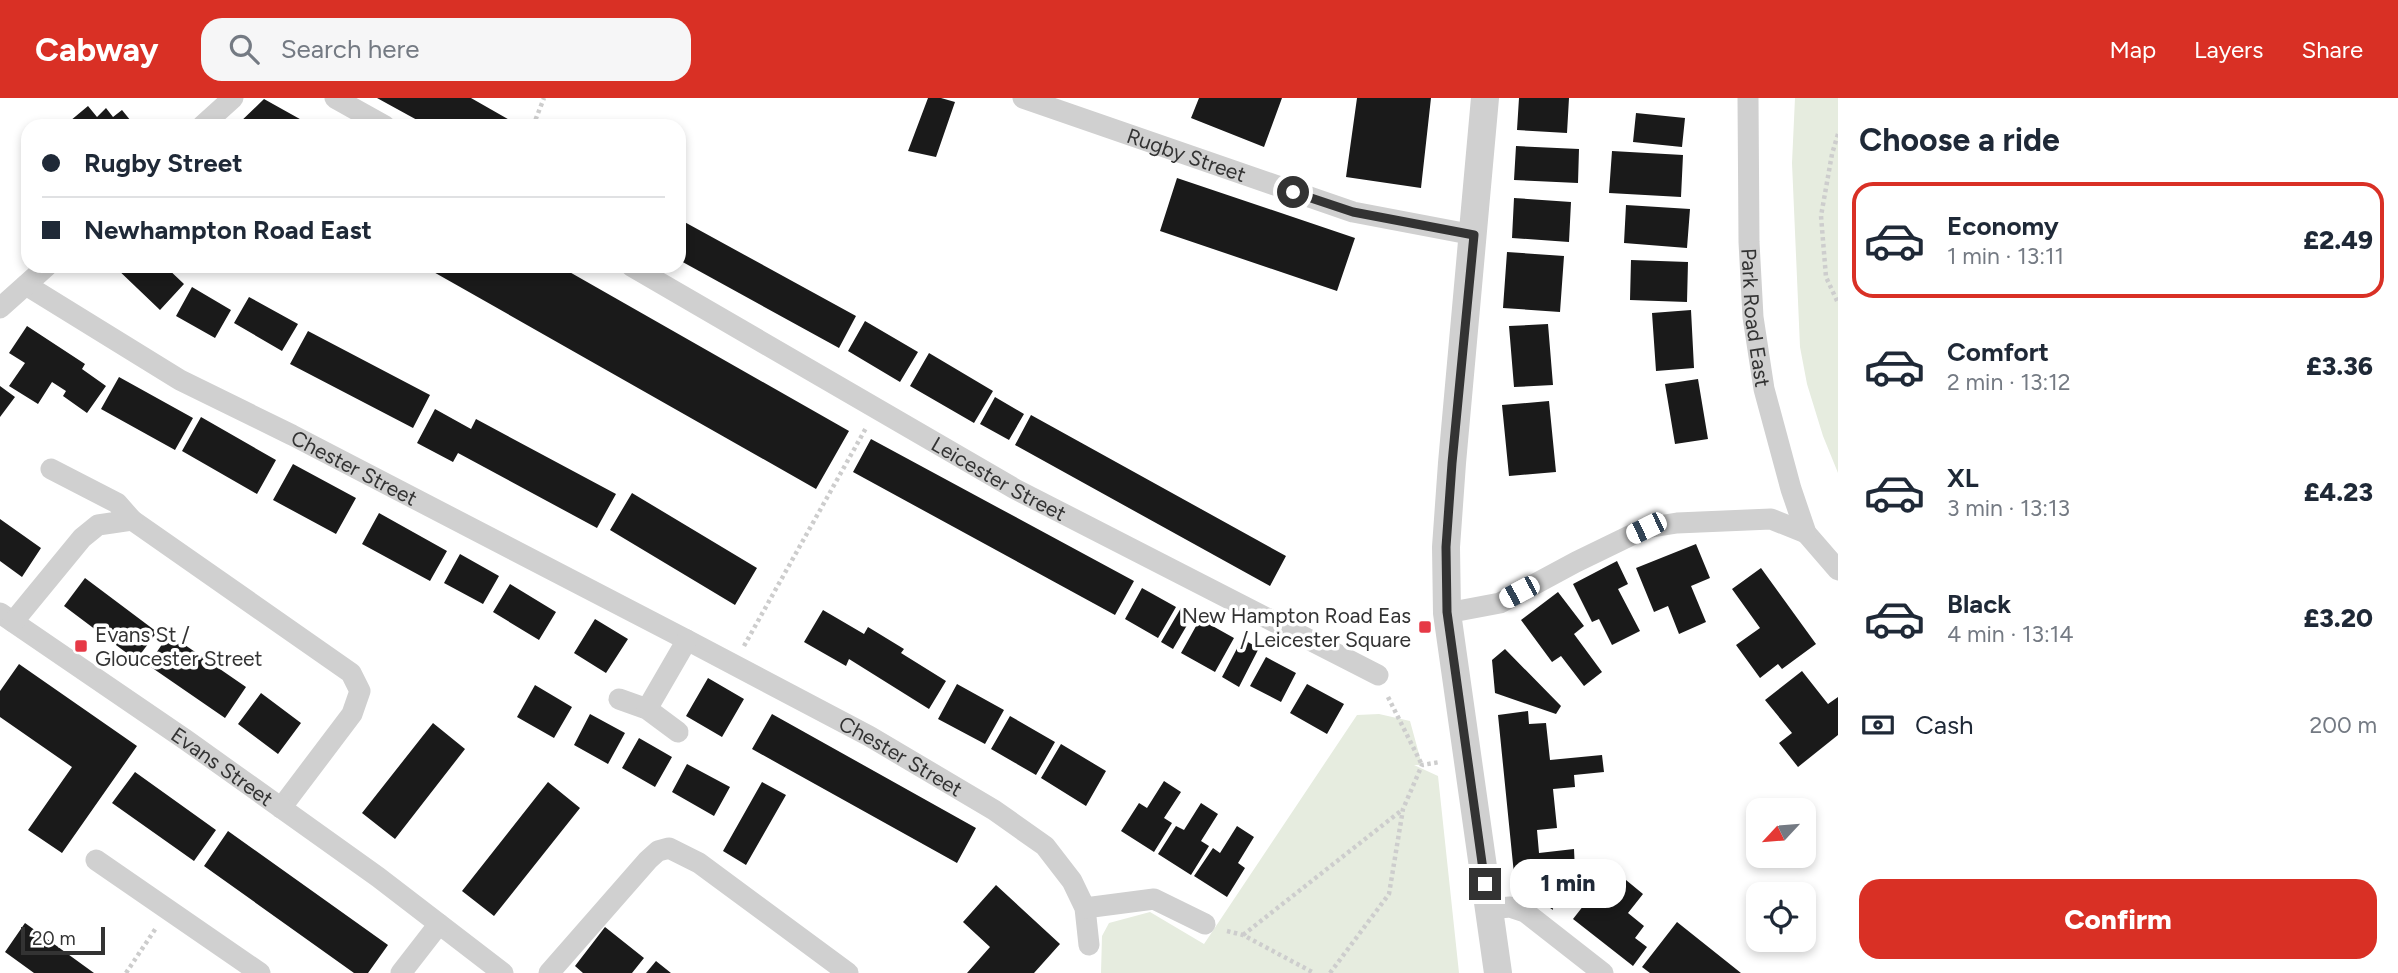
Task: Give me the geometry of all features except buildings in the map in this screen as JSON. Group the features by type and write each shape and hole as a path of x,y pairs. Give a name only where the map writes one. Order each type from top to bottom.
{"street":[{"path":"210,119 233,98"},
{"path":"335,98 372,119"},
{"name":"Rugby Street","path":"1023,98 1353,212 1474,235"},
{"path":"1485,98 1446,547 1447,612 1498,973"},
{"name":"Park Road East","path":"1748,98 1749,242 1753,317 1763,389 1806,533"},
{"path":"0,308 39,273"},
{"name":"Leicester Street","path":"643,273 1015,488 1378,676"},
{"name":"Chester Street","path":"26,285 180,380 305,441 869,736 995,810 1045,846 1072,881 1085,908 1089,945"},
{"path":"51,470 117,503 132,520 351,673 360,691 352,715 281,808"},
{"path":"1447,612 1500,603 1646,528 1677,523 1771,519 1806,533 1838,570"},
{"path":"7,618 82,538 98,525 132,520"},
{"name":"Evans Street","path":"7,618 186,740 503,973"},
{"path":"648,709 687,640"},
{"path":"618,699 648,709 678,732"},
{"path":"549,973 648,860 658,851 669,848 699,863 848,973"},
{"path":"96,860 260,973"},
{"path":"1085,908 1154,899 1205,924"},
{"path":"1489,909 1510,907 1525,912 1603,973"},
{"path":"401,973 439,924"}],"path":[{"path":"536,119 544,98"},
{"path":"1838,134 1821,216 1826,277 1838,303"},
{"path":"733,665 877,409"},
{"path":"1330,973 1389,894 1403,809 1422,765 1378,676"},
{"path":"1422,765 1467,758"},
{"path":"1243,935 1403,809"},
{"path":"126,973 169,910"},
{"path":"1205,924 1243,935 1314,973"}],"shaded area":[{"path":"1795,98 1838,98 1838,473 1807,384 1800,347 1792,163"},
{"path":"1379,714 1410,721 1422,765 1414,765 1438,776 1459,973 1101,973 1102,936 1109,923 1150,912 1204,944 1357,715"}],"place":[{"name":"New Hampton Road Eas / Leicester Square","path":"1425,627"},
{"name":"Evans St / Gloucester Street","path":"81,646"}],"route":[{"path":"1293,192 1353,212 1474,235 1452,463 1446,547 1447,612 1485,884"}]}
